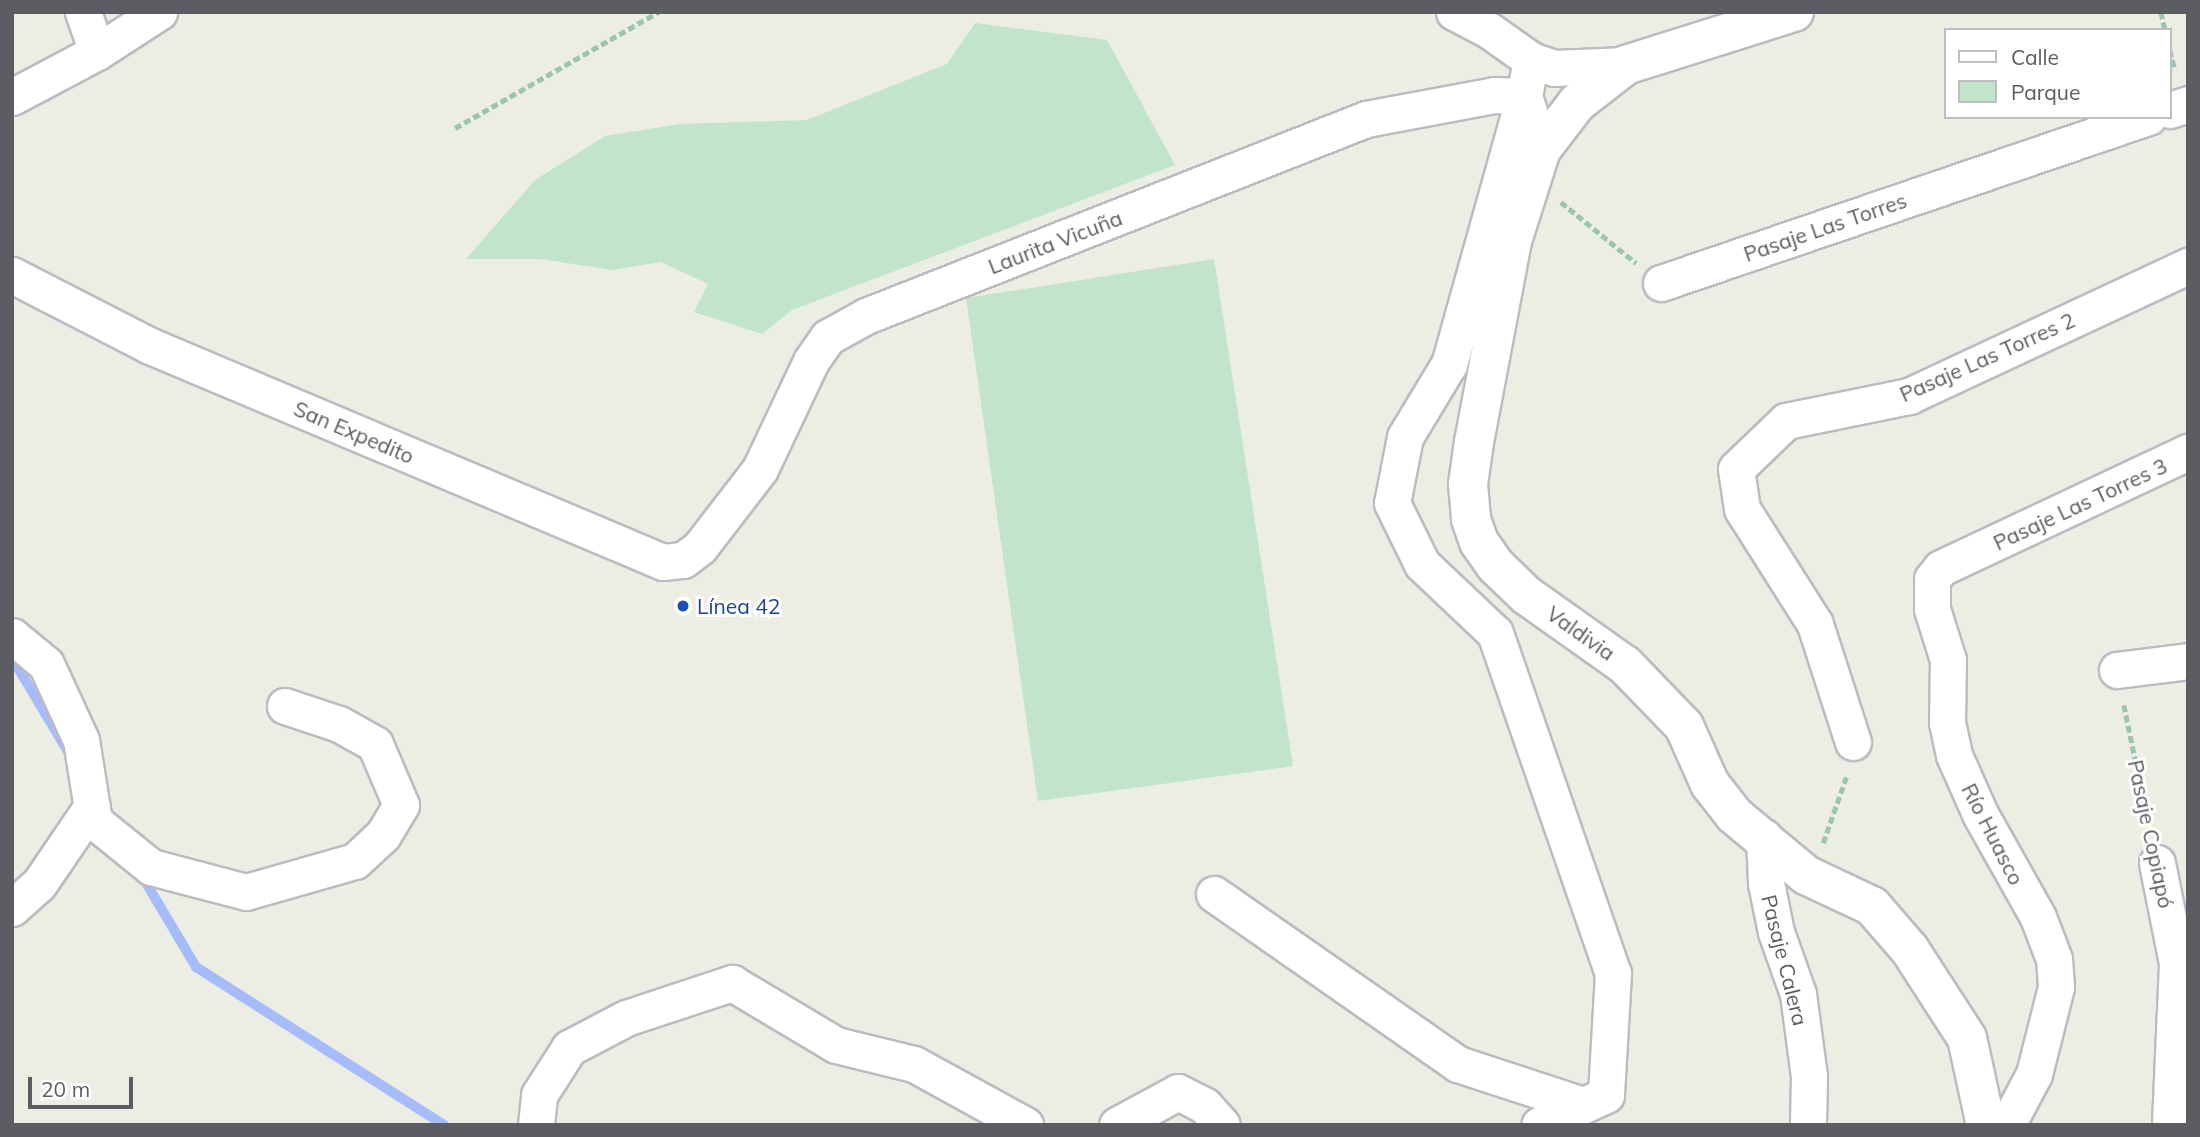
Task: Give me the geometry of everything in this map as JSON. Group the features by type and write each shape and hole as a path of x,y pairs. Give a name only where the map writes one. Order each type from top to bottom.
{"street":[{"path":"83,12 97,52"},
{"path":"12,97 97,52 159,12"},
{"path":"1454,12 1531,60 1554,68 1626,65 1794,12"},
{"path":"1531,60 1524,96 1449,364 1405,438 1392,503 1422,564 1495,633 1613,974 1594,1100"},
{"name":"Valdivia","path":"1626,65 1577,103 1536,164 1513,241 1474,442 1468,484 1471,519 1479,542 1496,566 1526,595 1598,643 1647,685 1684,726 1710,784 1734,815 1809,876 1872,906 1910,950 1967,1038 1986,1125"},
{"name":"Laurita Vicuña","path":"700,547 760,469 811,361 828,337 847,326 1366,120 1494,95 1524,96"},
{"path":"1524,96 1536,164"},
{"name":"Pasaje Las Torres","path":"1661,283 2142,119"},
{"name":"Pasaje Las Torres 2","path":"1853,742 1815,624 1742,509 1736,469 1786,421 1909,396 2188,266"},
{"name":"San Expedito","path":"12,275 148,345 663,562 683,560 700,547"},
{"name":"Pasaje Las Torres 3","path":"1972,555 2188,452"},
{"name":"Río Huasco","path":"1972,555 1941,568 1932,579 1932,610 1948,660 1947,723 1954,755 1981,816 2038,917 2054,959 2056,987 2034,1074 2007,1125"},
{"path":"12,636 46,664 81,740 94,821 151,867 246,892 355,860 383,835 401,805 375,744 340,724 285,706"},
{"path":"2117,670 2188,661"},
{"path":"12,908 39,884 92,806"},
{"name":"Pasaje Calera","path":"1764,838 1774,919 1798,994 1809,1076 1808,1125"},
{"name":"Pasaje Copiapó","path":"2157,863 2177,962 2169,1125"},
{"path":"1213,894 1458,1064 1594,1100"},
{"path":"536,1125 539,1095 569,1048 626,1018 732,983 836,1045 914,1064 1025,1125"},
{"path":"1117,1125 1178,1092 1205,1106 1222,1125"},
{"path":"1539,1125 1594,1100"}],"path":[{"path":"455,128 658,12"},
{"path":"1536,164 1661,283"},
{"name":"Pasaje Copiapó","path":"2117,670 2157,863"},
{"path":"1809,876 1844,791 1853,742"}],"green space":[{"path":"975,23 1107,40 1175,165 792,310 762,334 694,312 708,284 661,262 612,270 541,259 466,259 535,180 605,136 680,124 807,120 947,64"},
{"path":"1214,259 1293,766 1038,801 966,298"}],"waterway":[{"path":"12,658 70,755"},
{"path":"139,871 196,967 444,1125"}],"place":[{"name":"Línea 42","path":"683,606"}]}
